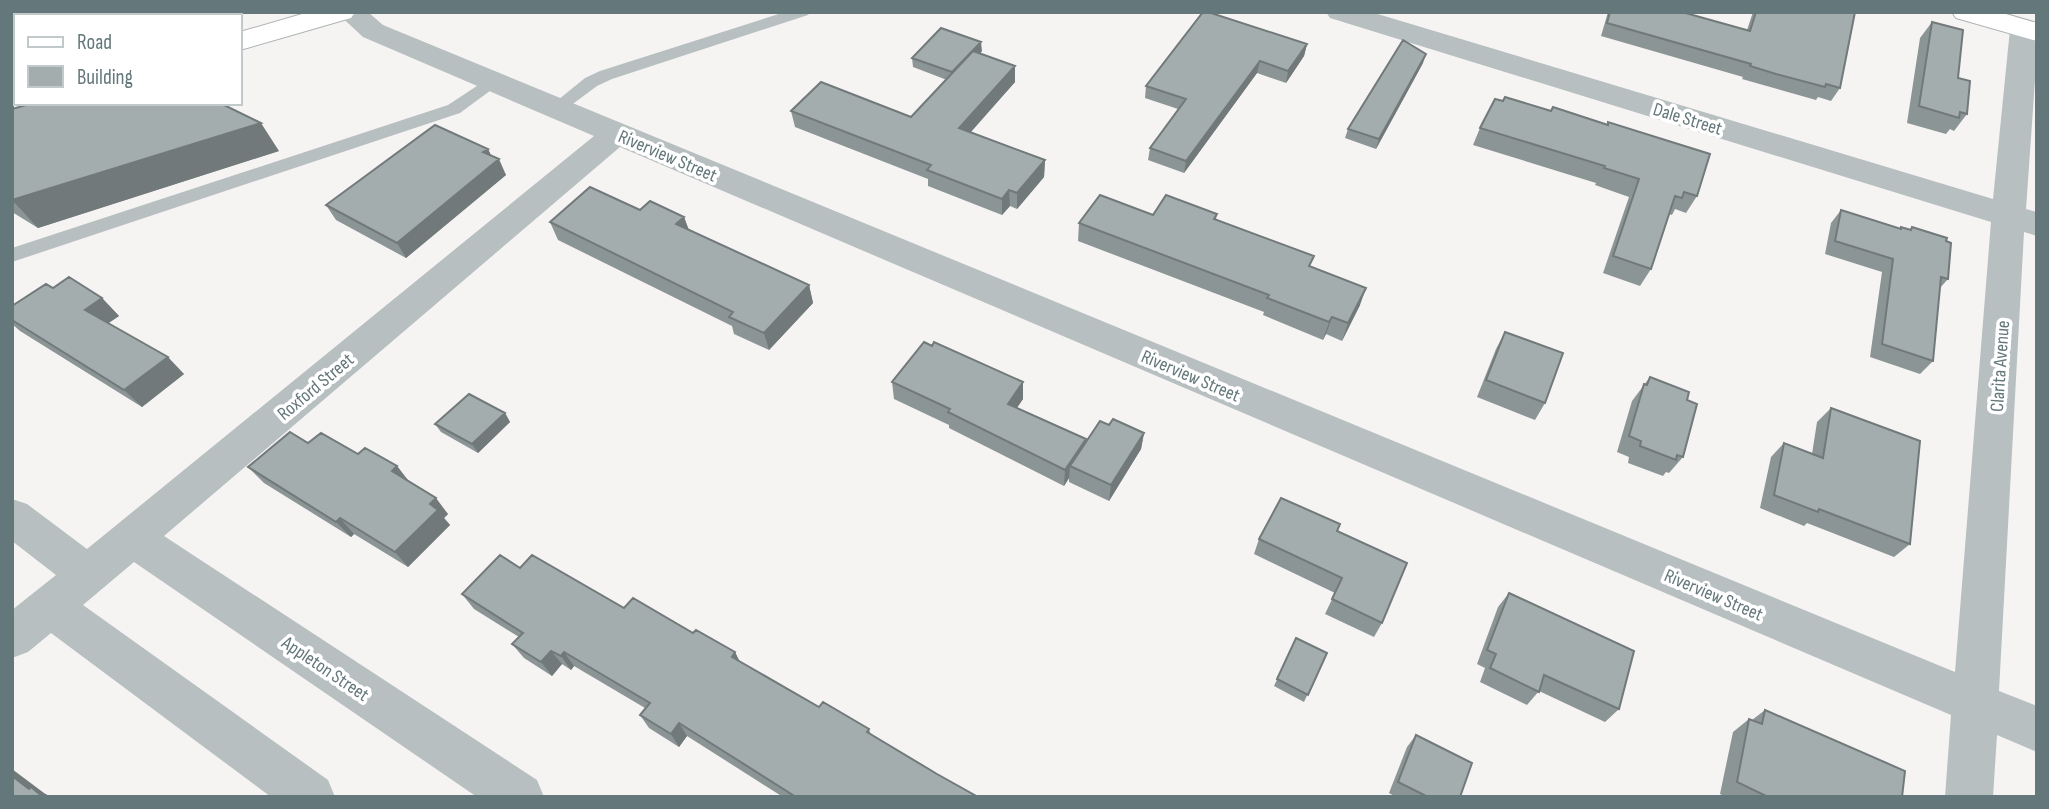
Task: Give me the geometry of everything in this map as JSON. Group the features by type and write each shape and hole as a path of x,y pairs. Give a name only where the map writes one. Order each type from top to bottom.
{"main road":[{"path":"1966,12 2031,30"},
{"path":"242,40 331,14"}],"street":[{"name":"Dale Street","path":"1340,12 2023,220"},
{"name":"Riverview Street","path":"331,14 2037,729"},
{"name":"Clarita Avenue","path":"1969,797 2023,220 2031,30"},
{"name":"Roxford Street","path":"12,638 617,133"},
{"path":"12,517 89,574"},
{"name":"Appleton Street","path":"132,538 520,797"},
{"path":"50,607 311,797"}],"lane":[{"path":"556,108 591,82 606,75 802,12"},
{"path":"12,255 454,109 492,81"}],"building":[{"path":"1203,12 1307,44 1288,71 1260,61 1186,161 1150,148 1186,99 1146,86"},
{"path":"1610,12 1682,12 1750,31 1756,12 1855,12 1840,88 1826,84 1825,87 1776,74 1750,66 1751,64 1607,23"},
{"path":"1932,22 1963,30 1958,78 1970,81 1967,114 1960,112 1959,118 1919,106"},
{"path":"941,28 981,42 952,72 912,58"},
{"path":"1403,40 1426,54 1379,139 1348,129"},
{"path":"973,51 1015,66 959,128 1045,160 1017,193 1009,190 1002,199 927,170 931,165 791,111 821,82 911,117"},
{"path":"1505,97 1551,111 1553,107 1608,125 1608,122 1710,154 1697,196 1684,192 1682,198 1675,196 1651,269 1613,256 1639,179 1480,128 1495,99 1503,101"},
{"path":"26,105 224,105 261,123 12,200 12,109"},
{"path":"435,125 488,149 483,152 499,159 397,243 326,205"},
{"path":"590,187 640,210 650,201 684,217 676,224 809,285 764,333 729,317 733,312 550,222"},
{"path":"1100,195 1153,215 1166,195 1217,214 1214,219 1314,256 1309,266 1366,288 1348,323 1332,317 1329,322 1267,298 1269,295 1079,223"},
{"path":"1841,210 1901,229 1911,230 1912,227 1947,238 1946,241 1951,243 1948,279 1941,277 1933,361 1882,344 1893,259 1835,241"},
{"path":"69,277 102,298 85,310 168,357 124,390 12,320 12,306 46,284 53,288"},
{"path":"1505,332 1563,353 1545,403 1486,380"},
{"path":"924,342 932,346 934,342 1023,382 1008,404 1086,439 1065,470 948,412 950,409 892,382"},
{"path":"1650,377 1689,392 1687,400 1697,404 1683,457 1677,455 1676,460 1640,446 1641,441 1629,436 1644,384 1647,385"},
{"path":"469,394 505,413 472,444 435,424"},
{"path":"1831,408 1920,441 1910,544 1774,495 1784,443 1823,458"},
{"path":"1113,419 1144,433 1111,485 1070,466 1100,421 1109,425"},
{"path":"290,432 308,443 321,433 358,454 365,448 397,466 392,471 436,498 430,504 438,510 395,552 340,518 336,522 248,467"},
{"path":"1281,498 1340,524 1337,531 1407,563 1382,623 1332,599 1342,578 1259,539"},
{"path":"500,555 520,568 532,555 624,608 633,598 693,633 696,630 735,652 732,657 819,707 823,702 869,729 867,732 978,797 796,797 679,723 671,734 640,715 650,703 564,652 561,656 551,651 541,662 512,644 523,633 462,594"},
{"path":"1509,593 1634,651 1619,709 1544,675 1539,692 1490,668 1496,654 1487,650"},
{"path":"1296,638 1327,653 1308,695 1277,679"},
{"path":"1765,710 1905,771 1902,797 1768,797 1737,782 1749,719 1762,724"},
{"path":"1416,735 1472,763 1460,797 1428,797 1398,782"},
{"path":"12,776 29,789 31,787 43,797 12,797"}]}
